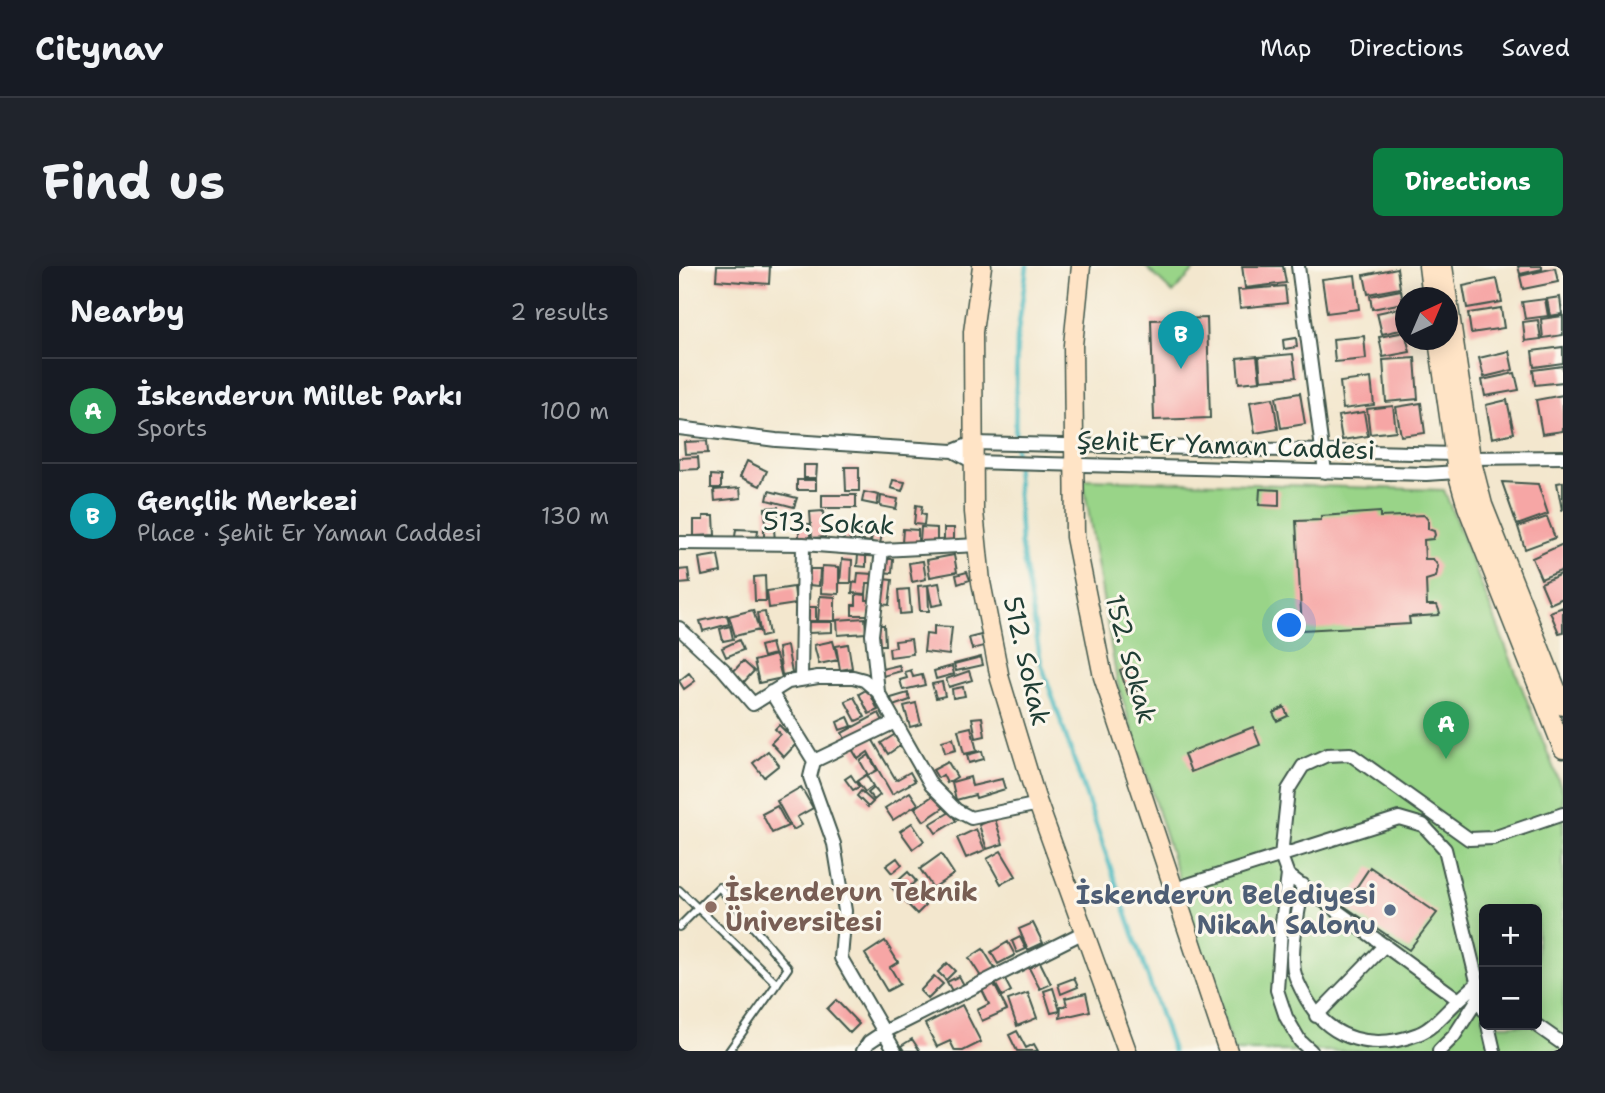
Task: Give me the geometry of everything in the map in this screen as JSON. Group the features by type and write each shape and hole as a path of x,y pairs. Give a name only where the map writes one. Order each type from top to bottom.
{"street":[{"name":"512. Sokak","path":"982,266 973,331 980,443 978,545 982,582 1000,679 1039,804 1126,1051"},
{"name":"152. Sokak","path":"1081,266 1067,444 1075,537 1104,677 1228,1051"},
{"path":"1298,266 1325,472"},
{"path":"1428,266 1431,287"},
{"path":"1443,266 1461,461 1483,505 1563,706"},
{"path":"1441,350 1471,519 1563,749"},
{"path":"679,428 776,440 953,451 980,462"},
{"name":"Şehit Er Yaman Caddesi","path":"980,443 1322,451 1461,461"},
{"path":"953,451 980,443"},
{"name":"Şehit Er Yaman Caddesi","path":"980,462 1325,472 1461,461 1563,457"},
{"name":"513. Sokak","path":"679,543 803,544 882,550 978,545"},
{"path":"801,679 803,544"},
{"path":"878,692 872,635 882,550"},
{"path":"679,628 723,668 753,705 788,682 801,679 853,677 865,680 878,692 931,785 956,810 971,817 1039,804"},
{"path":"771,692 814,761 810,777 834,844 845,911 841,958 895,1051"},
{"path":"814,761 895,722"},
{"path":"1311,1051 1300,1041 1286,1017 1277,990 1288,875 1281,856 1289,790 1303,766 1327,755 1350,754 1469,839 1493,838 1563,814"},
{"path":"1175,889 1399,818 1423,825 1445,849 1479,980"},
{"path":"1288,875 1459,1000"},
{"path":"1303,885 1294,971 1301,991 1316,1016 1335,1031 1355,1041 1385,1043 1420,1034 1459,1000 1479,989"},
{"path":"863,1051 869,1042 884,1032 1084,932"},
{"path":"1316,1016 1385,946"},
{"path":"1439,1051 1454,1036 1479,992"},
{"path":"1542,1029 1563,1044"},
{"path":"1489,1030 1494,1051"}],"lane":[{"path":"679,927 719,887 788,968 729,1051"},
{"path":"679,890 777,984"}],"green space":[{"path":"1145,266 1198,266 1173,293"},
{"path":"1083,479 1444,490 1563,792 1563,1051 1233,1051 1117,681"}],"building":[{"path":"717,266 770,266 769,284 716,280"},
{"path":"1242,266 1283,266 1286,283 1245,288"},
{"path":"1518,266 1542,266 1542,269 1520,274"},
{"path":"1397,268 1400,287 1368,294 1364,275"},
{"path":"1555,268 1558,282 1523,289 1520,276"},
{"path":"1355,275 1359,309 1327,313 1322,279"},
{"path":"1497,279 1502,302 1467,308 1463,286"},
{"path":"1285,286 1287,303 1240,308 1238,290"},
{"path":"1395,291 1395,305 1372,309 1370,296"},
{"path":"1560,297 1562,314 1550,316 1547,299"},
{"path":"1545,299 1548,316 1525,319 1522,302"},
{"path":"1501,308 1504,328 1471,333 1468,313"},
{"path":"1395,309 1395,331 1382,334 1377,313"},
{"path":"1563,316 1563,335 1543,338 1541,319"},
{"path":"1207,318 1210,418 1154,420 1151,320"},
{"path":"1538,320 1541,339 1525,341 1523,322"},
{"path":"1395,334 1395,350 1410,352 1383,357 1379,337"},
{"path":"1364,336 1366,359 1335,362 1333,339"},
{"path":"1296,338 1297,347 1284,349 1283,340"},
{"path":"1563,347 1563,363 1534,367 1532,351"},
{"path":"1509,351 1513,370 1484,377 1479,358"},
{"path":"1293,354 1296,377 1261,380 1259,357"},
{"path":"1257,356 1260,381 1239,383 1237,358"},
{"path":"1415,358 1418,399 1386,402 1383,360"},
{"path":"1563,366 1563,382 1535,385 1533,370"},
{"path":"1515,373 1519,390 1485,396 1482,380"},
{"path":"1371,378 1374,405 1343,409 1340,382"},
{"path":"1300,393 1305,424 1281,428 1276,397"},
{"path":"1563,395 1563,431 1542,434 1536,400"},
{"path":"1273,398 1278,429 1255,433 1250,402"},
{"path":"1507,400 1514,433 1492,438 1486,405"},
{"path":"1421,403 1425,433 1401,436 1396,407"},
{"path":"1393,406 1396,431 1370,434 1367,409"},
{"path":"1364,412 1368,436 1342,440 1338,416"},
{"path":"707,441 708,453 685,454 684,442"},
{"path":"698,457 699,469 679,470 679,458"},
{"path":"747,461 767,471 760,486 740,477"},
{"path":"804,465 817,465 816,478 804,478"},
{"path":"845,467 859,467 859,491 846,491"},
{"path":"711,475 721,476 721,488 711,488"},
{"path":"797,480 816,480 816,490 797,490"},
{"path":"893,480 905,482 902,491 891,488"},
{"path":"1502,482 1538,484 1548,514 1517,525"},
{"path":"1563,482 1563,509 1562,510 1557,483"},
{"path":"740,488 741,498 715,501 714,490"},
{"path":"1260,489 1279,490 1279,506 1259,505"},
{"path":"769,491 797,498 794,507 767,500"},
{"path":"864,492 879,495 877,505 862,502"},
{"path":"822,495 856,495 856,508 822,508"},
{"path":"881,496 898,499 896,509 880,506"},
{"path":"916,505 922,506 924,525 914,524"},
{"path":"778,507 778,526 766,527 765,508"},
{"path":"823,511 825,537 812,538 810,512"},
{"path":"1380,512 1380,517 1424,515 1428,520 1428,529 1434,531 1435,535 1433,539 1424,540 1425,559 1433,559 1438,566 1436,577 1426,580 1427,605 1437,605 1440,613 1409,617 1410,624 1302,630 1296,521 1321,520 1321,516"},
{"path":"703,516 714,516 715,535 694,536 694,520 703,520"},
{"path":"1547,517 1555,538 1525,549 1518,527"},
{"path":"799,524 810,524 810,539 799,539"},
{"path":"845,526 856,527 853,543 843,542"},
{"path":"861,526 872,528 870,542 859,540"},
{"path":"873,527 883,529 880,544 871,542"},
{"path":"921,527 937,528 937,543 920,542"},
{"path":"944,528 954,528 954,543 944,542"},
{"path":"736,529 758,530 757,539 735,537"},
{"path":"764,529 774,529 775,541 764,541"},
{"path":"903,529 918,530 918,543 902,543"},
{"path":"1563,544 1563,570 1541,579 1532,558"},
{"path":"718,555 721,572 702,576 699,558"},
{"path":"858,555 866,556 866,567 857,566"},
{"path":"954,555 957,572 930,577 927,560"},
{"path":"842,559 852,560 851,583 840,583"},
{"path":"883,559 893,559 892,573 882,572"},
{"path":"923,561 926,579 912,582 909,563"},
{"path":"822,566 839,567 839,594 821,593"},
{"path":"688,569 690,583 679,584 679,570"},
{"path":"810,569 820,569 819,586 809,585"},
{"path":"967,572 970,580 958,584 956,575"},
{"path":"858,573 873,574 873,583 867,583 866,594 852,593 853,582 857,583"},
{"path":"1563,573 1563,598 1550,604 1541,583"},
{"path":"765,576 766,601 755,601 754,577"},
{"path":"882,579 892,580 889,605 879,604"},
{"path":"939,583 943,604 932,606 928,585"},
{"path":"928,585 929,611 920,611 918,586"},
{"path":"794,587 796,604 769,608 767,591"},
{"path":"909,589 911,613 900,614 898,590"},
{"path":"856,594 866,595 866,600 871,600 870,615 852,615"},
{"path":"820,596 835,597 835,621 818,621"},
{"path":"807,607 816,607 816,621 807,621"},
{"path":"1563,607 1563,632 1559,633 1550,612"},
{"path":"753,610 759,630 735,636 729,616"},
{"path":"765,612 769,635 761,637 757,613"},
{"path":"727,615 729,624 703,631 700,621"},
{"path":"865,618 866,633 838,635 837,620"},
{"path":"808,622 832,622 832,632 808,633"},
{"path":"876,625 884,625 885,645 877,645"},
{"path":"730,626 733,639 723,641 720,629"},
{"path":"934,626 952,627 949,655 924,652 926,634 934,635"},
{"path":"981,635 984,646 972,649 969,638"},
{"path":"911,639 913,654 890,657 889,648 896,647 895,641"},
{"path":"739,640 743,650 726,657 722,648"},
{"path":"833,641 838,660 819,664 814,645"},
{"path":"771,643 774,654 763,657 760,646"},
{"path":"848,644 852,668 840,670 836,646"},
{"path":"787,646 792,673 782,675 778,648"},
{"path":"776,655 782,678 759,683 754,661"},
{"path":"981,657 983,665 956,671 954,664"},
{"path":"743,661 754,671 743,683 732,673"},
{"path":"899,665 901,671 883,676 882,669"},
{"path":"1133,665 1142,689 1128,694 1120,670"},
{"path":"952,666 954,674 936,679 934,671"},
{"path":"911,670 913,677 922,675 925,685 903,690 900,680 907,678 905,672"},
{"path":"969,671 972,680 949,687 946,679"},
{"path":"689,673 695,681 684,689 679,681"},
{"path":"942,682 945,696 936,698 932,684"},
{"path":"963,687 965,696 953,698 952,689"},
{"path":"868,689 878,710 869,714 859,694"},
{"path":"908,693 910,700 893,706 891,698"},
{"path":"854,697 865,717 856,721 845,701"},
{"path":"916,703 921,724 910,727 904,706"},
{"path":"1284,707 1288,716 1277,721 1273,713"},
{"path":"879,713 883,721 846,741 842,733"},
{"path":"848,717 852,726 840,730 837,722"},
{"path":"982,717 985,736 976,738 972,718"},
{"path":"779,725 797,743 784,757 771,743 780,734 775,729"},
{"path":"971,727 977,751 964,754 958,730"},
{"path":"1253,727 1260,745 1191,772 1184,754"},
{"path":"894,735 901,745 888,754 881,743"},
{"path":"871,737 896,780 910,772 915,781 892,794 868,752 858,759 852,749"},
{"path":"953,738 956,750 945,753 942,741"},
{"path":"768,751 779,765 764,777 753,763"},
{"path":"982,751 984,759 969,763 967,755"},
{"path":"869,755 877,770 868,775 860,761"},
{"path":"948,762 957,777 947,783 943,775 938,778 933,770"},
{"path":"851,775 859,787 853,790 845,779"},
{"path":"866,775 873,786 865,792 857,781"},
{"path":"970,777 972,786 1002,779 1005,789 976,798 975,795 956,800 952,782"},
{"path":"801,787 813,808 797,817 802,825 793,830 777,801"},
{"path":"874,788 880,795 874,800 868,793"},
{"path":"861,791 873,802 868,807 857,796"},
{"path":"910,792 918,804 893,820 885,808"},
{"path":"937,793 946,806 924,821 915,808"},
{"path":"777,806 788,826 772,833 762,814"},
{"path":"950,812 956,821 936,833 930,824"},
{"path":"995,819 1003,844 987,849 979,825"},
{"path":"912,823 924,841 913,849 900,831"},
{"path":"976,829 985,850 966,858 957,838"},
{"path":"1001,851 1016,876 1001,884 987,859"},
{"path":"941,854 954,874 933,888 920,869"},
{"path":"897,858 902,865 892,873 886,866"},
{"name":"İskenderun Belediyesi Nikah Salonu","path":"1370,867 1437,913 1409,950 1344,906"},
{"path":"908,872 916,881 908,888 925,906 917,914 891,887"},
{"path":"1033,923 1043,943 1028,950 1019,929"},
{"path":"1020,937 1026,949 1017,953 1012,941"},
{"path":"885,941 898,962 890,967 900,984 887,991 865,954"},
{"path":"1008,942 1015,955 998,964 991,952"},
{"path":"983,949 997,972 983,980 969,958"},
{"path":"1040,962 1051,984 1040,989 1029,968"},
{"path":"947,963 955,971 946,980 938,972"},
{"path":"934,976 943,984 928,999 920,991"},
{"path":"959,976 964,985 952,991 947,982"},
{"path":"1004,978 1011,991 1002,996 995,983"},
{"path":"1074,978 1078,987 1061,994 1058,984"},
{"path":"994,984 1007,1010 982,1021 977,1010 989,1004 982,990"},
{"path":"1053,988 1060,1011 1051,1013 1044,991"},
{"path":"1028,993 1037,1018 1017,1026 1008,1000"},
{"path":"1086,993 1090,1011 1060,1018 1061,1007 1067,1005 1065,998"},
{"path":"836,1000 859,1024 850,1033 827,1009"},
{"path":"962,1005 981,1042 963,1051 955,1051 950,1041 937,1047 925,1024"},
{"path":"1017,1031 1026,1048 1034,1044 1038,1051 1017,1051 1009,1035"},
{"path":"912,1039 920,1051 904,1051 901,1046"}],"waterway":[{"path":"1027,266 1017,338 1015,443 1021,546 1041,663 1173,1051"}],"place":[{"name":"Gençlik Merkezi","path":"1181,369"},
{"name":"İskenderun Millet Parkı","path":"1446,759"},
{"name":"İskenderun Teknik Üniversitesi","path":"711,907"},
{"name":"İskenderun Belediyesi Nikah Salonu","path":"1390,910"}]}
